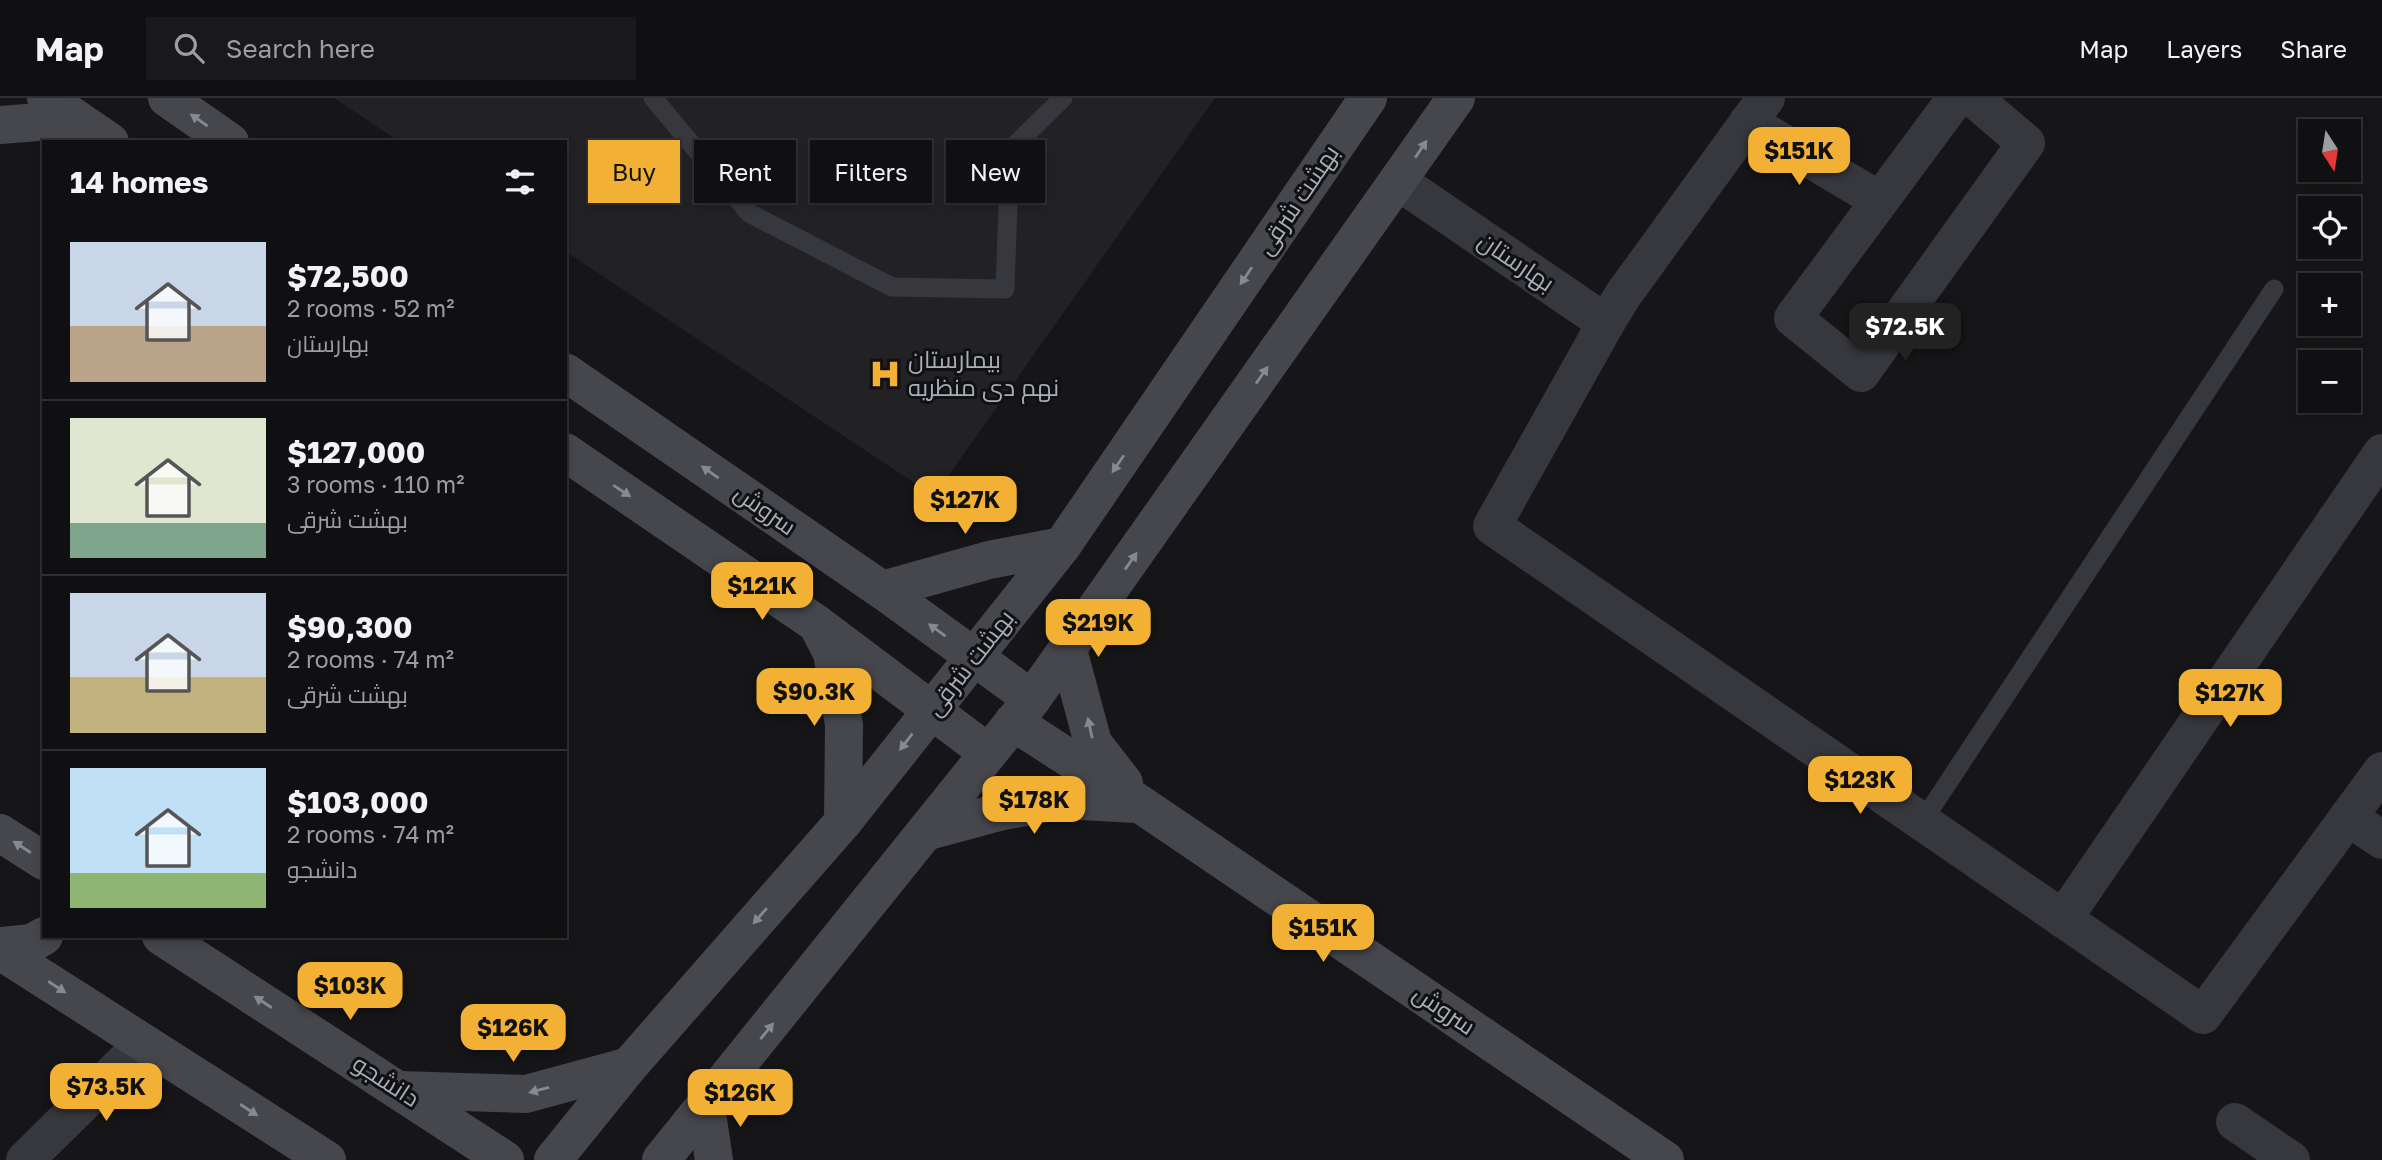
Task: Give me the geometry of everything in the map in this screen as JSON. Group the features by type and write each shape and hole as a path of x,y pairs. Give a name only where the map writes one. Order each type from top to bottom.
{"main road":[{"path":"167,98 227,140"},
{"name":"بهشت شرقی","path":"553,1160 629,1066 843,822 1062,546 1368,98"},
{"path":"662,1160 1068,650 1456,98"},
{"path":"0,125 61,108 107,140"},
{"name":"سروش","path":"567,373 882,590 974,657 1022,711 1140,804 1665,1160"},
{"path":"567,453 817,624 987,752"},
{"path":"882,590 989,560 1062,546"},
{"path":"817,624 832,653 844,724 843,822"},
{"path":"1068,650 1093,743 1140,804"},
{"path":"925,832 1003,811 1063,800 1140,804"},
{"path":"0,833 42,860"},
{"path":"0,948 32,943 42,937"},
{"name":"دانشجو","path":"164,938 505,1160"},
{"path":"0,948 327,1160"},
{"path":"400,1090 526,1094 629,1066"},
{"path":"706,1107 714,1160"}],"street":[{"path":"1956,98 1793,318 1861,373 2026,143 1973,98"},
{"path":"1879,200 1757,110 1614,309 1492,526 2203,1015 2382,771"},
{"name":"بهارستان","path":"1399,182 1614,309"},
{"path":"2063,919 2382,453"},
{"path":"2348,817 2382,839"},
{"path":"25,1160 144,1043"},
{"path":"2235,1122 2291,1160"}],"lane":[{"path":"653,98 749,213 892,287 1005,289 1010,150 1063,98"},
{"path":"1923,822 2274,289"}],"shaded area":[{"name":"بیمارستان نهم دی منظریه","path":"334,98 1215,98 934,496 567,252 567,140 397,140"}],"place":[{"name":"بیمارستان نهم دی منظریه","path":"885,374"}]}
